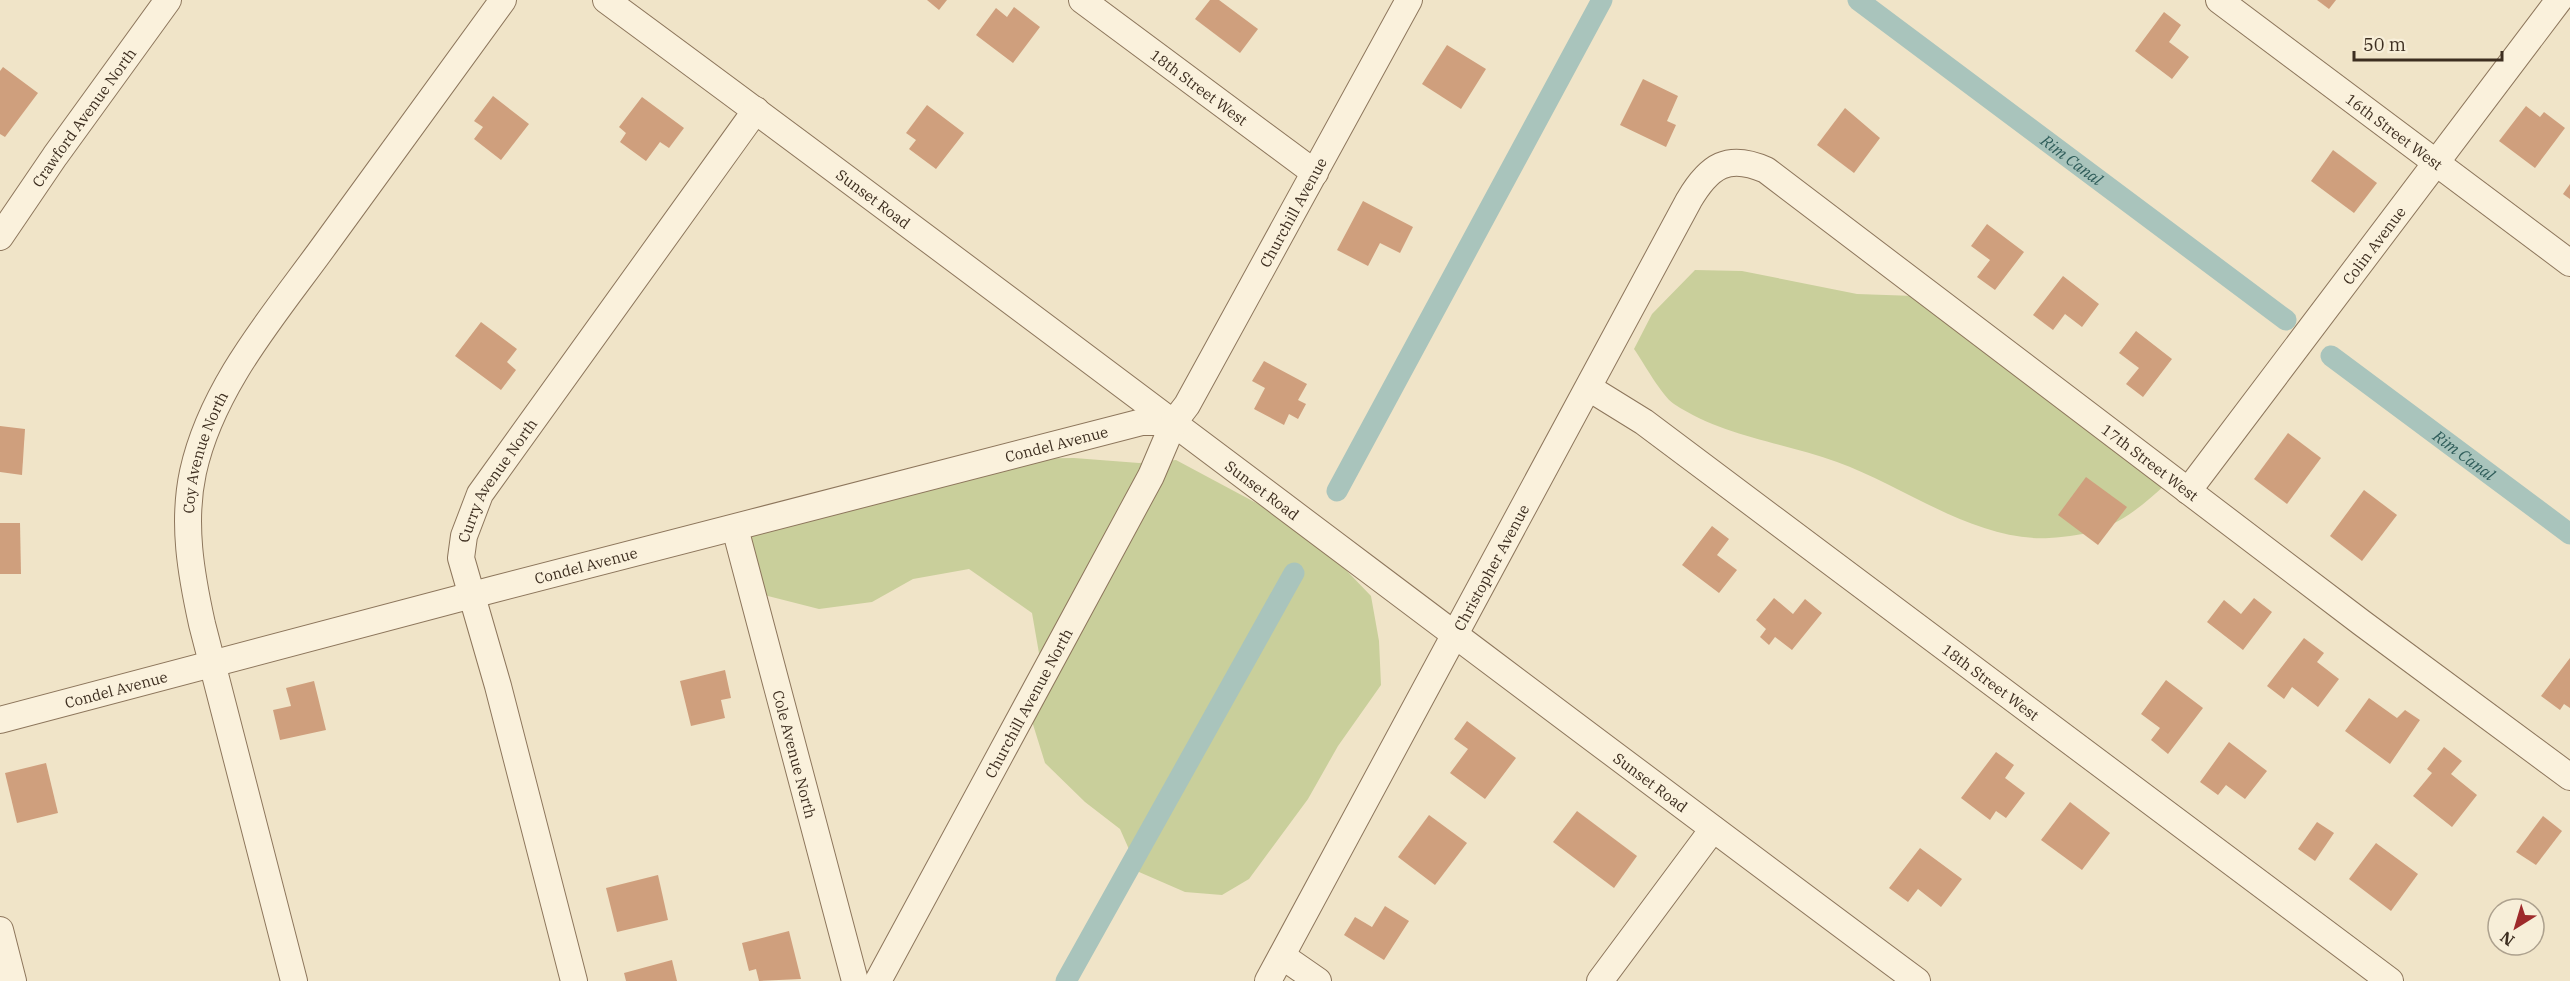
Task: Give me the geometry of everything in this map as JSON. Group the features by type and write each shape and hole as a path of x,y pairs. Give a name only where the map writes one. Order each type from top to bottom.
{"street":[{"name":"Crawford Avenue North","path":"0,237 55,156 168,0"},
{"name":"Coy Avenue North","path":"294,981 191,575 188,525 193,474 208,423 220,399 259,337 503,0"},
{"name":"Sunset Road","path":"606,0 1174,422 1455,636 1917,981"},
{"name":"18th Street West","path":"1082,0 1315,173"},
{"name":"Churchill Avenue","path":"1174,422 1187,405 1410,0"},
{"name":"16th Street West","path":"2218,0 2570,263"},
{"name":"Colin Avenue","path":"2188,492 2559,0"},
{"name":"Curry Avenue North","path":"574,981 461,558 467,525 480,494 756,110"},
{"name":"17th Street West","path":"1725,162 1746,161 1766,170 2188,492 2570,777"},
{"name":"Christopher Avenue","path":"1268,981 1700,181 1725,162"},
{"name":"18th Street West","path":"1589,388 1644,422 2390,981"},
{"name":"Condel Avenue","path":"0,720 212,662 1142,422 1174,422"},
{"name":"Churchill Avenue North","path":"878,981 1151,476 1174,422"},
{"name":"Cole Avenue North","path":"735,528 855,981"},
{"path":"1599,981 1713,829"},
{"path":"0,930 13,981"},
{"path":"1282,956 1318,981"}],"green space":[{"path":"1695,270 1742,271 1857,294 1915,296 2166,484 2126,516 2100,529 2049,538 2022,537 1968,522 1837,462 1733,432 1693,415 1669,400 1634,349 1652,314"},
{"path":"1074,458 1139,463 1176,460 1290,521 1321,544 1371,596 1379,641 1381,685 1338,746 1308,799 1249,879 1222,895 1185,892 1139,872 1120,829 1085,802 1045,763 1031,718 1040,659 1032,613 969,569 913,579 872,602 819,609 764,595 742,532 767,505 807,495 1005,459"}],"building":[{"path":"927,0 947,0 939,10"},
{"path":"1210,0 1219,0 1258,29 1240,53 1195,19"},
{"path":"2317,0 2336,0 2329,9"},
{"path":"1014,7 1040,27 1013,63 976,35 996,8 1007,17"},
{"path":"2164,12 2181,25 2169,42 2189,57 2172,79 2135,51"},
{"path":"1447,45 1486,69 1461,109 1422,84"},
{"path":"3,67 38,93 5,137 0,134 0,71"},
{"path":"1643,79 1678,96 1667,121 1676,125 1666,147 1620,125"},
{"path":"493,96 529,124 501,160 474,139 483,127 474,121"},
{"path":"642,97 684,128 669,148 660,142 646,161 620,142 626,133 619,127"},
{"path":"927,105 964,133 936,169 909,149 916,140 906,133"},
{"path":"2526,106 2540,117 2544,112 2565,128 2535,168 2499,141"},
{"path":"1845,108 1880,138 1854,173 1817,145"},
{"path":"2333,150 2377,183 2354,213 2311,181"},
{"path":"2570,184 2570,199 2563,194"},
{"path":"1363,201 1413,227 1400,253 1380,243 1368,266 1337,250"},
{"path":"1987,224 2024,252 1995,290 1977,277 1990,260 1971,246"},
{"path":"2063,276 2099,304 2082,327 2065,314 2053,330 2033,315"},
{"path":"481,322 517,349 507,362 516,370 501,390 455,356"},
{"path":"2136,331 2172,359 2143,397 2126,384 2139,368 2119,353"},
{"path":"1264,361 1307,384 1298,400 1306,404 1298,419 1289,414 1284,425 1254,409 1265,388 1252,381"},
{"path":"0,426 25,429 22,475 0,472"},
{"path":"2288,433 2321,458 2287,504 2254,479"},
{"path":"2086,477 2127,507 2098,545 2058,515"},
{"path":"2364,490 2397,515 2362,561 2330,536"},
{"path":"0,523 20,523 21,574 0,574"},
{"path":"1712,526 1729,539 1717,555 1737,570 1719,593 1682,565"},
{"path":"1774,598 1793,614 1805,599 1822,613 1792,650 1775,637 1769,645 1760,637 1766,629 1756,620"},
{"path":"2254,598 2272,612 2243,650 2207,622 2224,600 2241,614"},
{"path":"2304,638 2324,653 2317,662 2339,679 2318,707 2292,687 2284,699 2267,686"},
{"path":"2570,658 2570,708 2564,704 2560,710 2541,696"},
{"path":"725,670 731,698 721,700 725,718 691,726 680,681"},
{"path":"2166,680 2203,708 2168,754 2151,740 2160,728 2141,714"},
{"path":"314,681 326,730 280,740 273,710 291,706 286,688"},
{"path":"2369,698 2397,718 2405,710 2420,720 2390,764 2345,731"},
{"path":"1467,721 1516,758 1485,799 1450,773 1468,749 1454,739"},
{"path":"2229,742 2267,771 2245,799 2226,785 2218,795 2200,782"},
{"path":"2444,747 2462,761 2451,774 2477,795 2452,827 2413,796 2432,773 2427,769"},
{"path":"1996,752 2014,765 2005,778 2025,793 2006,818 1996,811 1990,820 1961,798"},
{"path":"46,763 58,813 17,823 5,773"},
{"path":"2070,802 2110,833 2082,870 2041,840"},
{"path":"1577,811 1637,856 1614,888 1553,842"},
{"path":"1429,815 1467,843 1435,885 1398,857"},
{"path":"2543,816 2562,831 2536,865 2516,852"},
{"path":"2317,822 2334,833 2315,861 2298,849"},
{"path":"2376,843 2418,874 2391,911 2349,879"},
{"path":"1920,848 1962,879 1941,907 1918,889 1908,902 1889,888"},
{"path":"658,875 668,920 617,932 606,888"},
{"path":"1385,906 1409,921 1384,960 1344,935 1355,917 1372,927"},
{"path":"789,931 801,979 759,981 756,969 749,971 742,943"},
{"path":"672,960 677,981 626,981 624,973"}],"waterway":[{"path":"1337,491 1602,0"},
{"name":"Rim Canal","path":"1858,0 2286,320"},
{"name":"Rim Canal","path":"2331,356 2570,534"},
{"path":"1066,981 1294,573"}]}
